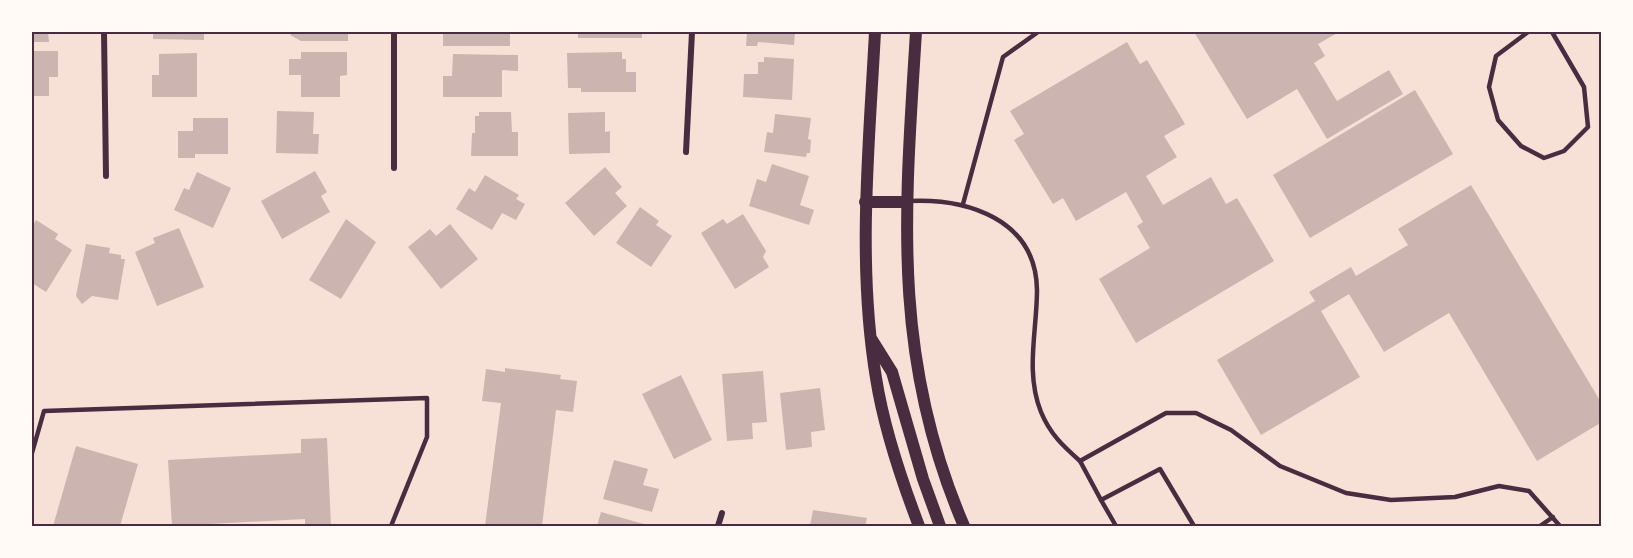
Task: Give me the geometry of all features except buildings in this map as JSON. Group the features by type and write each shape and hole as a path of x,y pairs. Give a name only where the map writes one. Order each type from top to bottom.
{"main road":[{"path":"875,32 865,202 870,336 884,416 919,526"},
{"path":"916,32 906,202 907,291 920,384 945,478 964,526"},
{"path":"865,202 906,202"},
{"path":"870,336 892,372 922,479 940,526"}],"street":[{"path":"104,32 106,176"},
{"path":"394,32 394,168"},
{"path":"686,152 692,32"},
{"path":"718,526 722,513"}],"lane":[{"path":"963,204 1003,57 1020,42 1038,32"},
{"path":"1528,32 1496,56 1489,87 1498,120 1521,146 1544,158 1564,151 1588,127 1584,87 1552,32"},
{"path":"906,202 963,204 1002,220 1029,249 1037,288 1032,367 1040,410 1054,438 1080,461 1116,526"},
{"path":"32,453 44,411 427,398 427,437 391,526"},
{"path":"1080,461 1166,413 1196,413 1231,430 1281,466 1346,493 1401,499 1455,496 1499,486 1528,491 1560,526"},
{"path":"1101,500 1160,469 1194,526"},
{"path":"1540,526 1553,517"}]}
